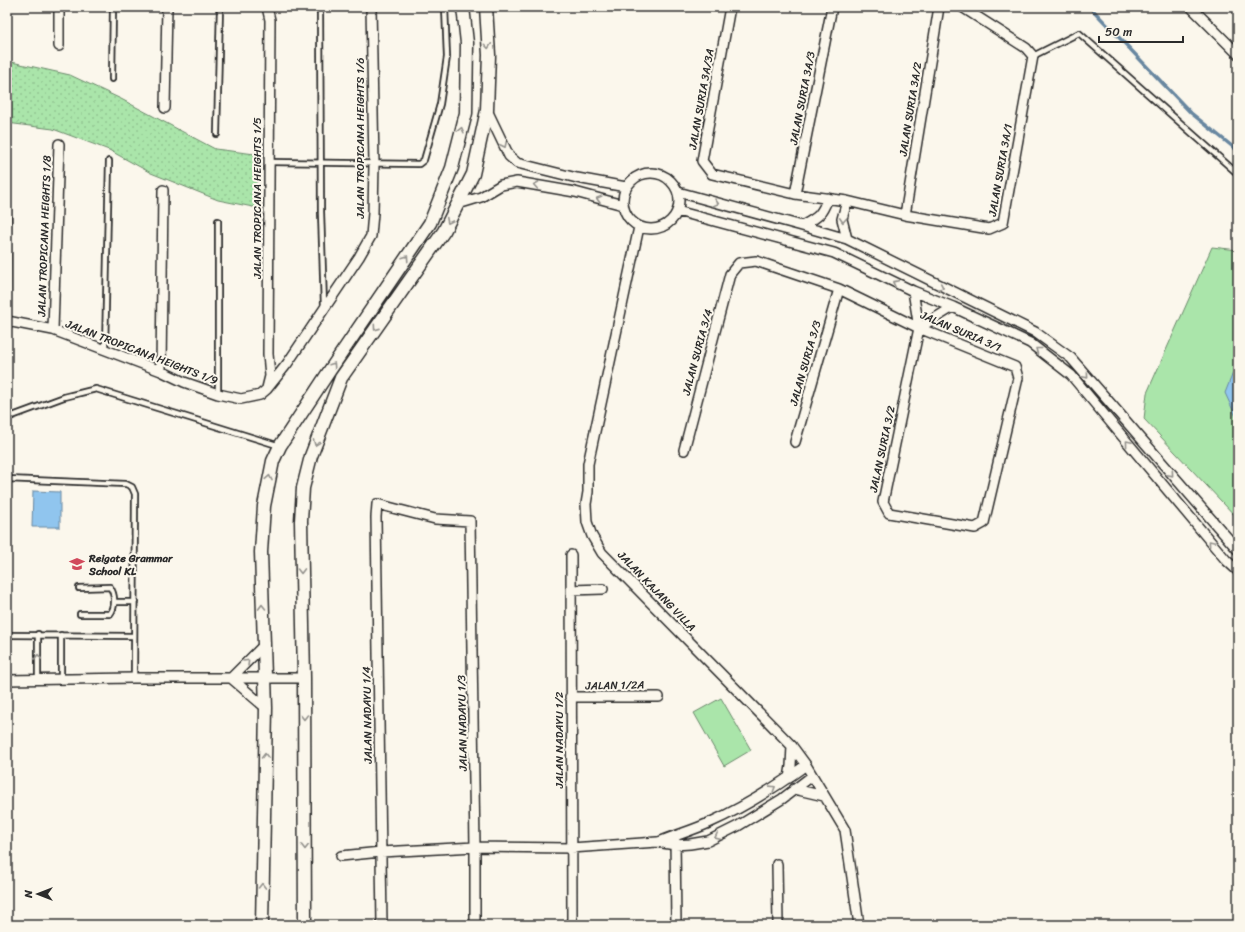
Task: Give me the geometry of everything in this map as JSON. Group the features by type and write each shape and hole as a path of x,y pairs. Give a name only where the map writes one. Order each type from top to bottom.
{"street":[{"path":"59,7 59,46"},
{"path":"165,108 167,7"},
{"name":"JALAN TROPICANA HEIGHTS 1/5","path":"267,7 270,20 268,354 270,376 267,389"},
{"name":"JALAN TROPICANA HEIGHTS 1/6","path":"267,389 287,364 359,257 371,236 374,164 371,7"},
{"path":"262,925 266,708 261,552 264,506 273,461 280,446 430,223 442,195 452,168 466,113 467,43 462,7"},
{"path":"305,925 304,678 301,521 303,488 311,456 341,378 444,231 474,172 487,110 489,55 486,7"},
{"name":"JALAN SURIA 3A/3A","path":"730,7 702,161 712,174 795,194 847,201"},
{"name":"JALAN SURIA 3A/3","path":"795,194 832,7"},
{"name":"JALAN SURIA 3A/2","path":"905,215 939,7"},
{"path":"962,7 1026,48 1033,56"},
{"path":"1191,7 1238,54"},
{"name":"JALAN SURIA 3A/1","path":"847,201 905,215 989,230 1003,223 1033,56"},
{"path":"487,110 509,156 517,163 577,178 626,187"},
{"name":"JALAN TROPICANA HEIGHTS 1/8","path":"53,330 59,144"},
{"path":"649,173 658,174 667,178 674,184 678,192 678,211 666,226 648,230 639,227 631,222 623,206 623,196 626,187 636,177 649,173"},
{"path":"458,204 481,197 501,185 517,182 575,192 623,206"},
{"path":"161,371 163,190"},
{"path":"678,192 847,239 1035,332 1071,358 1238,550"},
{"path":"802,226 823,212 828,198"},
{"path":"847,201 842,219 847,239"},
{"path":"678,211 834,253 913,291 1030,343 1070,375 1226,560 1238,571"},
{"name":"JALAN KAJANG VILLA","path":"639,227 588,464 586,522 602,553 792,746 806,765 845,830 859,925"},
{"name":"JALAN SURIA 3/1","path":"739,264 756,261 839,290 919,328 1015,367 1018,378 984,523 975,528"},
{"name":"JALAN SURIA 3/4","path":"684,450 730,274 739,264"},
{"name":"JALAN SURIA 3/3","path":"795,442 839,290"},
{"name":"JALAN SURIA 3/2","path":"913,291 919,328 883,502 889,513 975,528"},
{"path":"919,328 953,308"},
{"name":"JALAN TROPICANA HEIGHTS 1/9","path":"7,321 53,330 218,394 241,399 260,395 267,389"},
{"path":"268,354 276,366 287,364"},
{"name":"JALAN NADAYU 1/4","path":"382,925 377,504 435,519 470,521"},
{"name":"JALAN NADAYU 1/3","path":"470,521 476,847 475,925"},
{"name":"JALAN NADAYU 1/2","path":"571,555 570,698 572,925"},
{"path":"571,590 603,589"},
{"path":"231,678 263,646"},
{"path":"231,678 266,708"},
{"path":"7,680 304,678"},
{"name":"JALAN 1/2A","path":"570,698 659,697"},
{"path":"788,778 791,766 792,746"},
{"path":"657,842 700,827 731,812 758,798 806,765"},
{"path":"341,856 381,852 476,847 571,848 657,842 675,845 708,841 765,810 812,776"},
{"path":"794,790 824,796"},
{"path":"758,798 765,810"},
{"path":"731,812 738,826"},
{"path":"675,835 676,925"},
{"path":"777,864 778,925"}],"lane":[{"path":"112,79 113,7"},
{"path":"217,134 220,7"},
{"path":"320,7 321,212 324,308"},
{"path":"269,162 420,164 424,160 440,104 447,57 444,7"},
{"path":"1033,56 1079,33 1238,174"},
{"path":"7,321 8,142"},
{"path":"105,350 109,161"},
{"path":"218,221 218,394"},
{"path":"7,418 64,397 96,389 280,446"},
{"path":"7,479 126,484 132,487 134,494 134,678"},
{"path":"79,588 110,587 113,592 114,602 113,610 110,614 80,614"},
{"path":"114,602 134,602"},
{"path":"7,635 38,634 134,636"},
{"path":"38,634 38,680"},
{"path":"61,635 61,679"}],"green space":[{"path":"7,61 70,75 121,99 215,149 255,154 258,208 218,200 151,173 109,150 53,129 7,123"},
{"path":"1212,247 1238,250 1238,519 1144,419 1147,393"},
{"path":"721,698 751,750 724,766 694,713"}],"water":[{"path":"1238,360 1238,421 1225,393"},
{"path":"33,491 60,492 60,527 32,527"}],"waterway":[{"path":"1090,7 1191,113 1238,151"}],"place":[{"name":"Reigate Grammar School KL","path":"77,564"}]}
